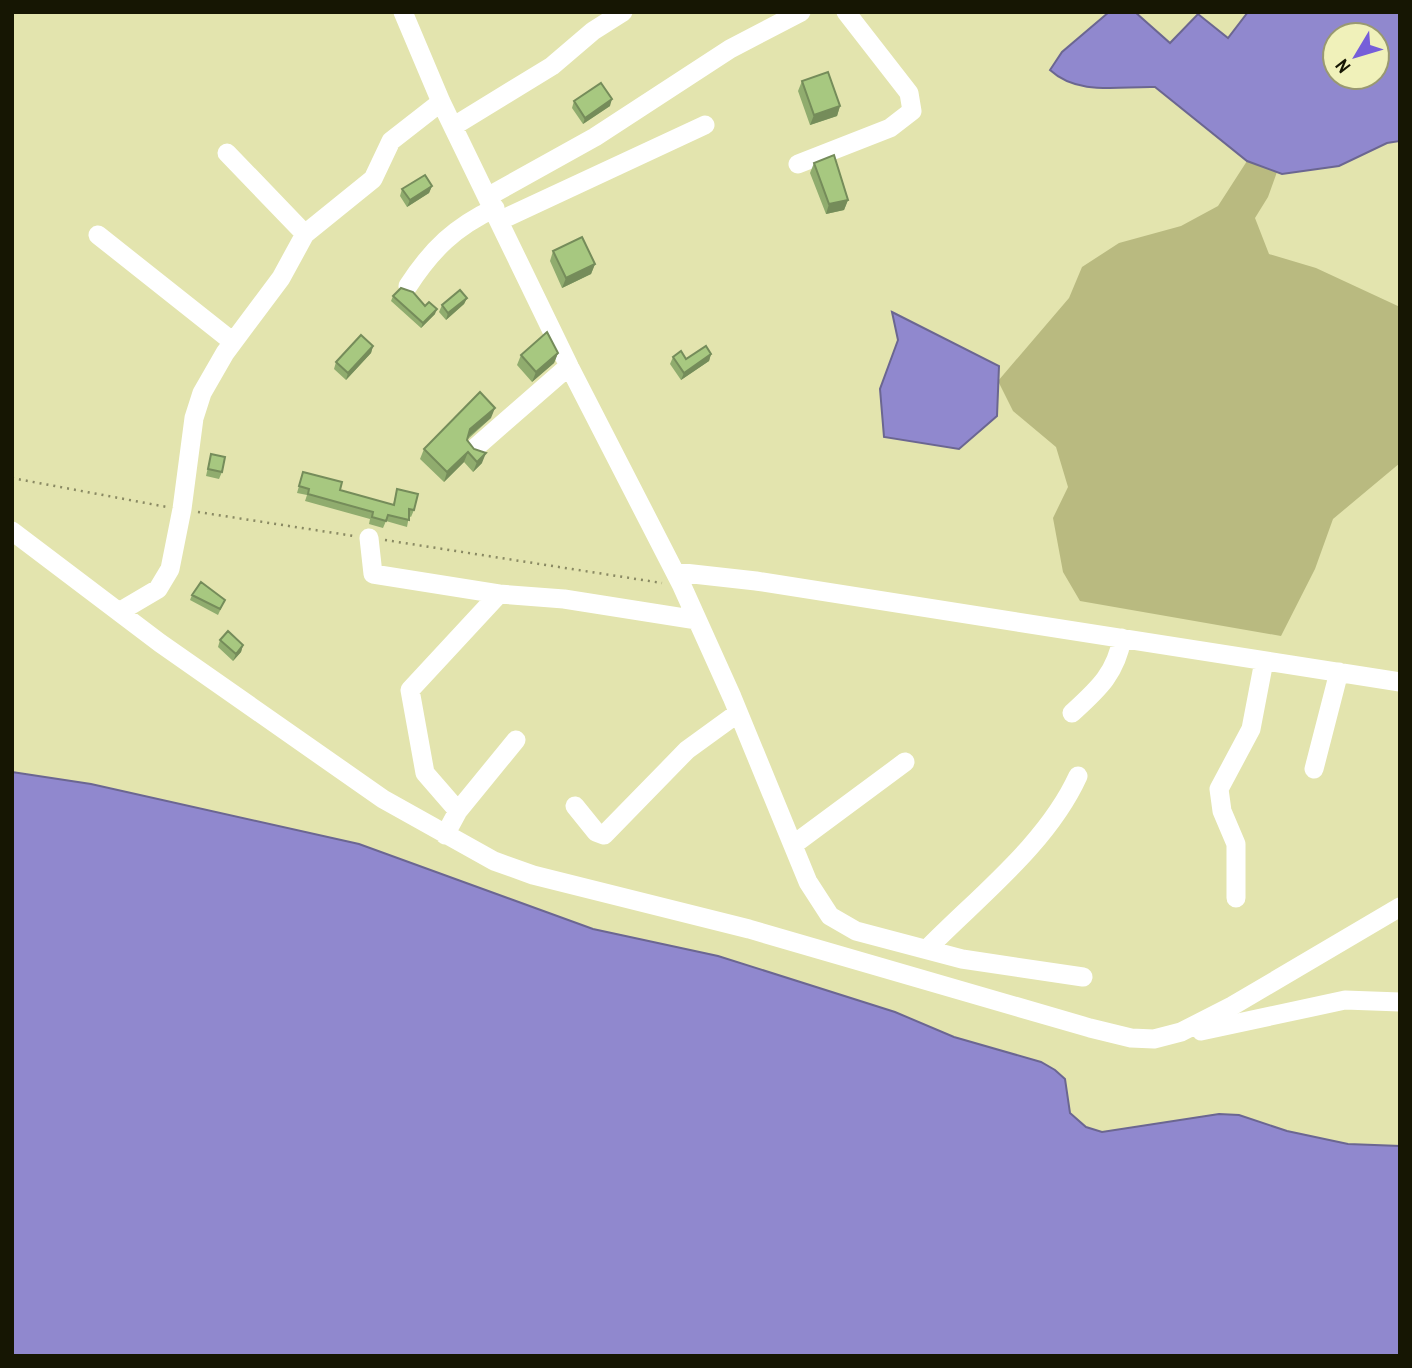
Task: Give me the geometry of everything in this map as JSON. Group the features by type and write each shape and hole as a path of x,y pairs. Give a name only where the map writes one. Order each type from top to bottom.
{"street":[{"path":"403,12 441,102 495,208 569,366 679,579 808,882 831,916 856,931 962,959 1083,977"},
{"path":"454,126 552,66 593,31 623,12"},
{"path":"495,208 594,137 730,49 801,12"},
{"path":"798,164 890,128 912,111 909,93 846,12"},
{"path":"119,612 158,589 165,580 182,509 188,447 197,407 213,373 281,278 305,234 373,178 391,141 441,102"},
{"path":"408,286 437,246 476,217 705,125"},
{"path":"227,153 305,234"},
{"path":"99,235 233,342"},
{"path":"475,448 569,366"},
{"path":"12,531 119,612 383,799 494,861 533,875 749,929 1090,1028 1131,1038 1154,1039 1190,1028 1400,907"},
{"path":"369,538 373,574 499,594 552,597 697,620"},
{"path":"679,579 756,580 1400,682"},
{"path":"458,811 425,773 410,690 499,594"},
{"path":"1072,713 1111,675 1119,657 1122,638"},
{"path":"1236,898 1236,844 1222,811 1219,789 1251,729 1264,661"},
{"path":"1314,769 1339,673"},
{"path":"575,806 596,832 604,835 687,750 738,713"},
{"path":"445,835 458,811 516,740"},
{"path":"793,845 905,762"},
{"path":"927,949 1046,830 1068,798 1078,776"},
{"path":"1190,1028 1202,1031 1345,1000 1400,1002"}],"path":[{"path":"12,478 182,509 369,538 679,579"}],"green space":[{"path":"1247,161 1277,172 1268,197 1255,218 1269,254 1316,268 1400,307 1400,463 1333,519 1315,569 1281,636 1080,601 1063,572 1053,518 1068,487 1056,447 1013,411 998,381 1069,298 1082,267 1119,243 1181,226 1218,206"}],"shaded area":[{"path":"1109,12 1135,12 1170,43 1198,14 1228,38 1248,12 1400,12 1400,141 1387,143 1339,166 1282,174 1247,161 1155,87 1086,87 1061,78 1050,70 1062,52"},
{"path":"892,312 999,366 997,416 959,449 884,437 880,389 898,340"},
{"path":"12,772 91,784 359,844 593,929 718,956 895,1012 954,1037 1041,1062 1055,1070 1065,1079 1070,1113 1086,1127 1102,1132 1219,1114 1239,1115 1287,1131 1348,1144 1400,1146 1400,1356 12,1356"}],"building":[{"path":"828,72 840,106 814,115 802,81"},
{"path":"601,83 612,99 585,118 574,101"},
{"path":"834,155 848,200 829,204 814,163"},
{"path":"425,175 432,186 410,200 402,189"},
{"path":"582,237 595,264 566,278 553,251"},
{"path":"401,288 413,292 425,306 429,302 437,309 423,323 393,296"},
{"path":"460,290 467,298 448,313 442,305"},
{"path":"547,332 558,353 536,372 521,355"},
{"path":"361,335 373,346 348,373 336,362"},
{"path":"706,346 711,354 684,373 673,357 681,351 686,359"},
{"path":"480,392 495,408 470,429 467,440 474,449 486,453 477,462 468,452 447,472 424,449"},
{"path":"211,454 225,457 222,472 208,469"},
{"path":"303,472 342,482 340,490 394,505 397,489 418,494 414,510 409,509 409,520 388,515 386,521 372,517 373,512 308,494 309,489 299,486"},
{"path":"201,582 225,600 220,609 192,595"},
{"path":"228,631 243,645 236,654 220,640"}]}
